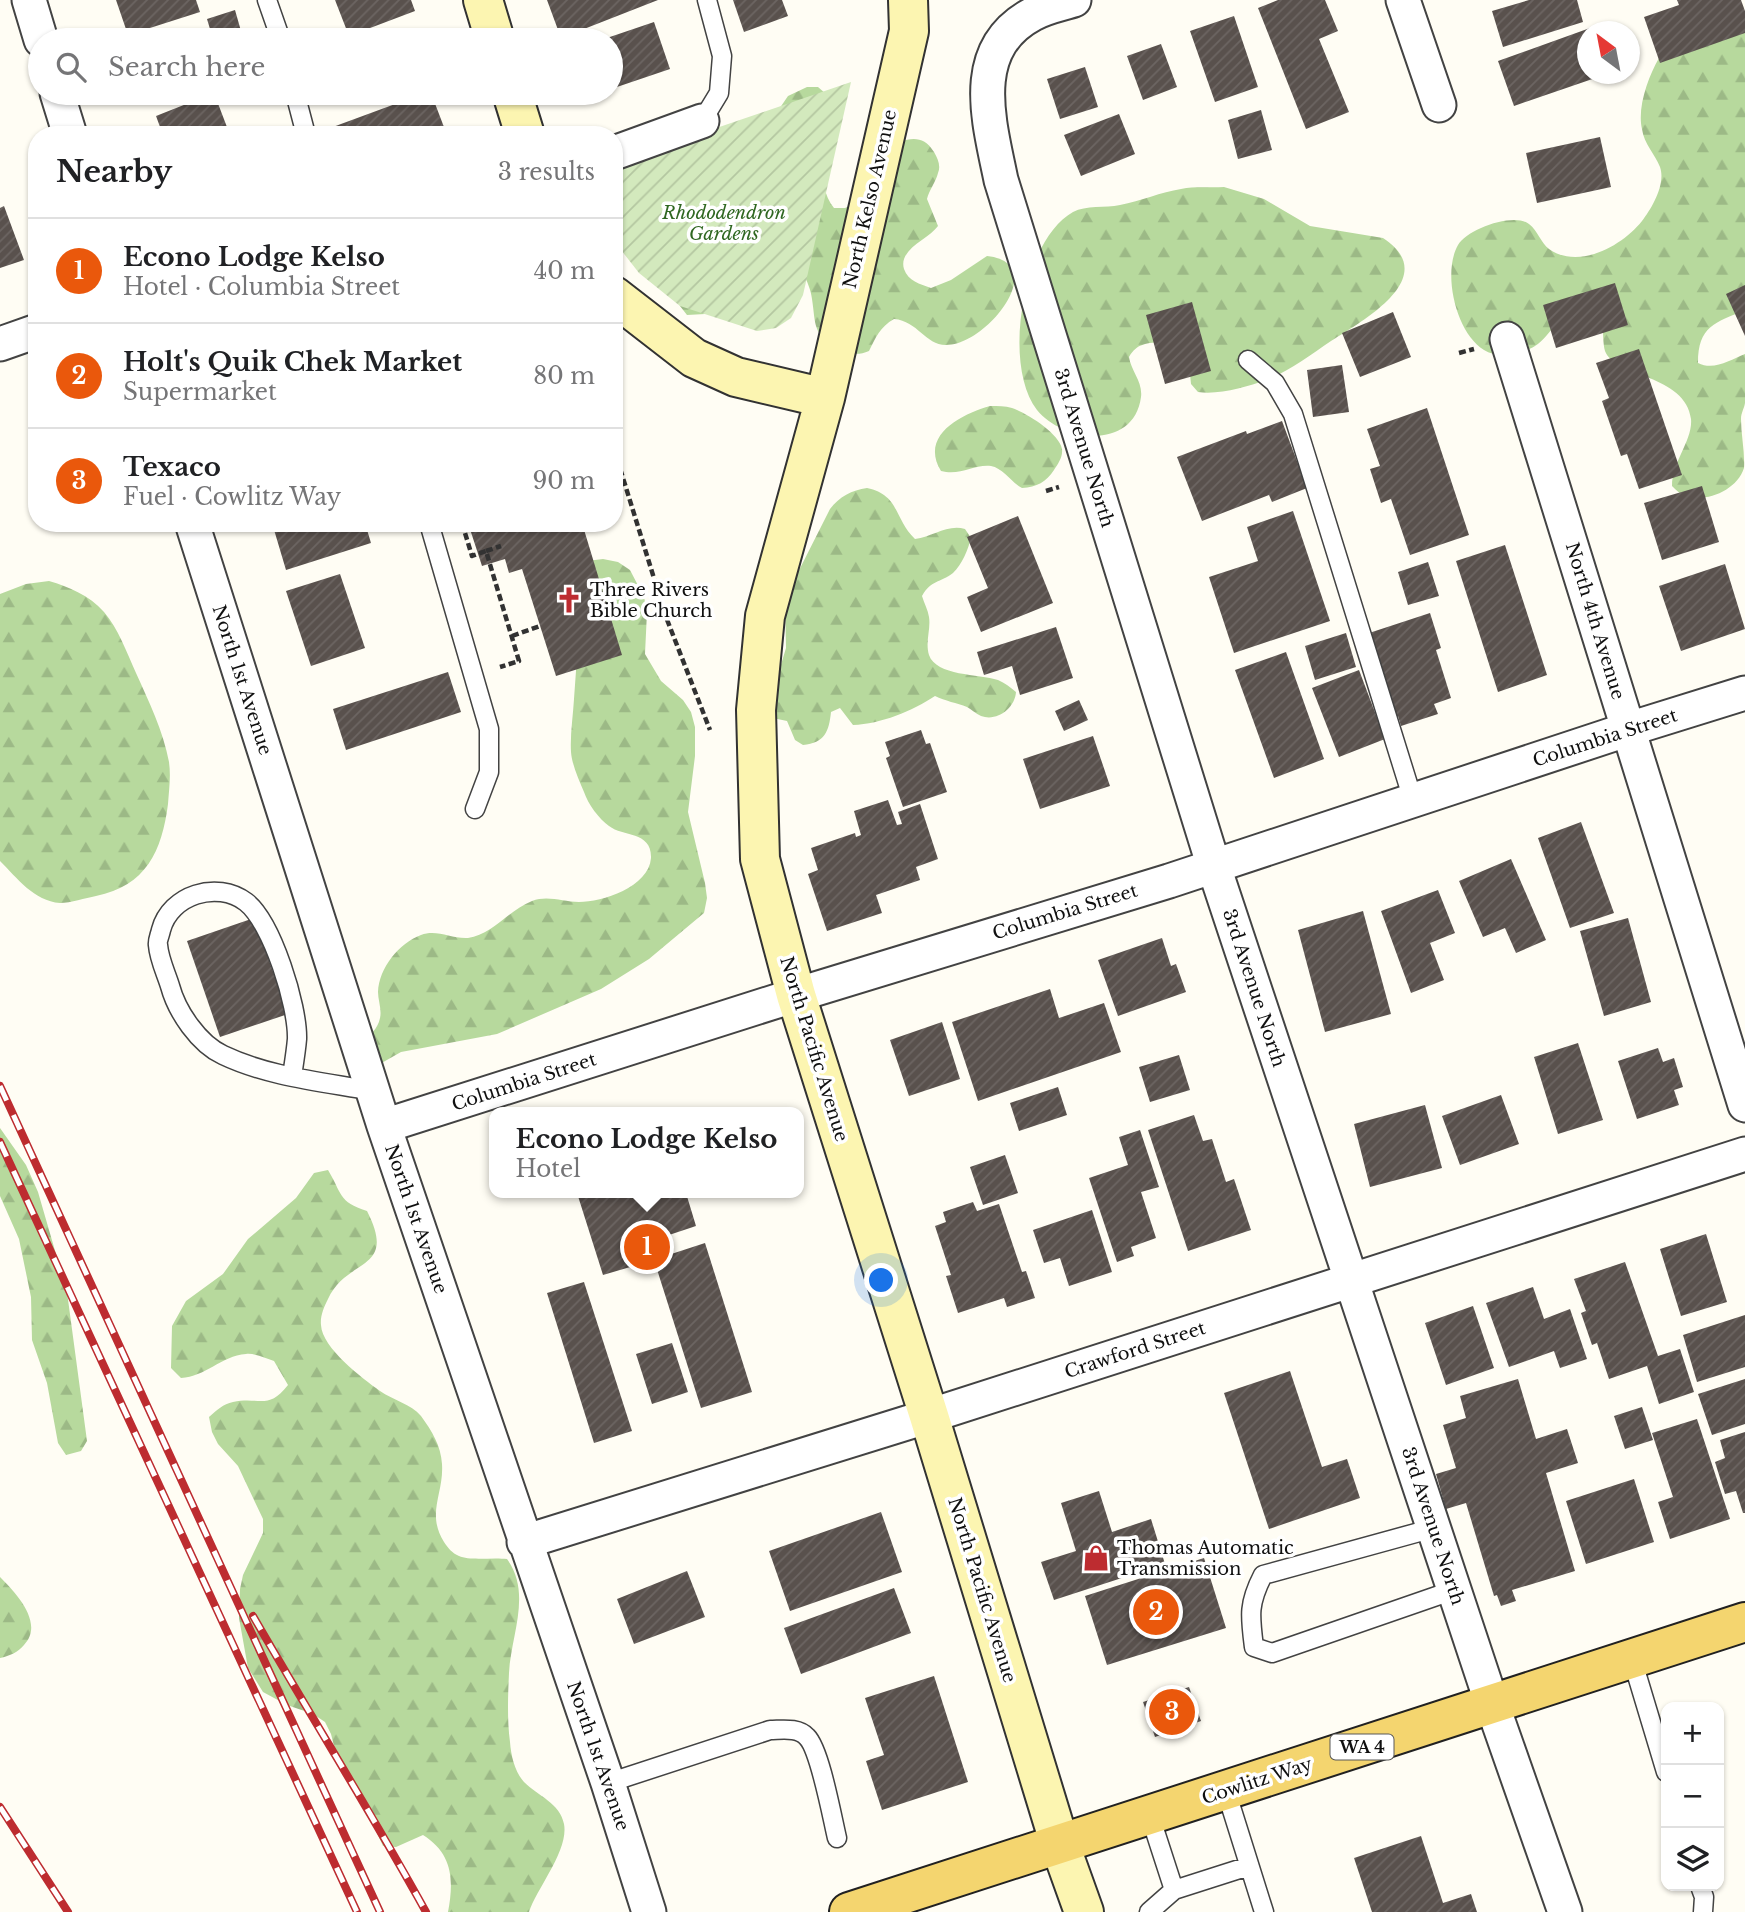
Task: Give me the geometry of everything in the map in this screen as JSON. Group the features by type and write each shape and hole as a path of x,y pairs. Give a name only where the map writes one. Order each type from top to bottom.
{"main road":[{"name":"Cowlitz Way","path":"849,1912 1060,1846 1745,1622"}],"street":[{"path":"29,0 37,28"},
{"path":"483,0 491,28"},
{"name":"North Kelso Avenue","path":"825,398 909,31 908,0"},
{"name":"3rd Avenue North","path":"1074,0 1034,13 1007,31 993,54 987,88 990,127 1001,180 1213,867 1492,1704 1565,1912"},
{"path":"1403,0 1438,105"},
{"path":"61,105 67,126"},
{"path":"516,105 523,126"},
{"path":"623,149 702,121"},
{"path":"623,303 694,358 736,377 825,398"},
{"path":"0,344 28,334"},
{"name":"North 4th Avenue","path":"1507,339 1745,1105"},
{"name":"North Pacific Avenue","path":"825,398 765,616 756,710 760,859 796,995 929,1416 1060,1846 1084,1912"},
{"name":"North 1st Avenue","path":"195,532 384,1126 608,1783 649,1912"},
{"name":"Columbia Street","path":"384,1126 796,995 1213,867 1629,729 1745,694"},
{"name":"Crawford Street","path":"524,1542 929,1416 1745,1154"}],"lane":[{"path":"267,0 277,28"},
{"path":"702,121 719,93 722,55 707,0"},
{"path":"298,105 304,126"},
{"path":"1248,360 1275,383 1293,414 1413,800"},
{"path":"432,532 489,729 489,772 475,809"},
{"path":"292,1076 297,1038 294,1003 268,931 247,902 223,891 193,894 165,916 158,944 172,994 199,1039 223,1055 256,1067 292,1076 373,1090"},
{"path":"1434,1528 1263,1575 1249,1613 1254,1647 1272,1653 1454,1590"},
{"path":"1632,1659 1664,1765"},
{"path":"608,1783 770,1730 794,1730 807,1737 816,1756 837,1838"},
{"path":"1226,1791 1264,1912"},
{"path":"1150,1816 1174,1890"},
{"path":"1149,1912 1174,1890 1250,1866"},
{"path":"1702,1891 1703,1912"}],"path":[{"path":"623,478 666,617 710,730"},
{"path":"465,532 472,556 501,546"},
{"path":"486,551 519,661"},
{"path":"512,636 540,626"}],"green space":[{"path":"1745,29 1745,310 1717,323 1705,333 1698,363 1716,365 1745,354 1745,403 1741,415 1744,468 1735,483 1720,493 1694,498 1683,495 1672,486 1675,468 1691,427 1686,404 1677,393 1611,359 1604,348 1603,324 1557,323 1530,349 1510,354 1496,354 1484,350 1474,342 1459,317 1454,302 1451,271 1453,257 1463,239 1480,228 1502,221 1522,221 1529,224 1549,249 1573,257 1599,252 1623,239 1646,216 1657,196 1661,181 1660,167 1645,139 1641,121 1644,93 1659,58"},
{"name":"Rhododendron Gardens","path":"851,82 803,295 791,318 776,328 757,331 680,306 639,273 623,253 623,160"},
{"path":"807,87 818,87 826,94 822,170 828,197 834,208 845,208 855,203 885,148 905,140 918,139 929,145 934,152 939,162 939,170 927,199 938,226 910,250 903,262 904,269 911,279 931,288 951,280 987,256 1006,262 1014,273 1013,288 1006,304 994,319 978,332 962,342 939,344 909,324 894,319 882,329 869,351 857,354 846,352 819,333 811,292 803,273 705,314 687,315 680,306 668,273 788,96"},
{"path":"1224,187 1264,199 1310,226 1383,238 1399,253 1405,268 1401,282 1391,297 1361,322 1292,367 1266,380 1242,388 1198,392 1191,384 1190,374 1163,342 1147,343 1135,349 1129,357 1140,386 1141,397 1136,414 1126,426 1112,433 1096,436 1064,429 1049,421 1037,410 1026,390 1021,364 1020,335 1030,276 1041,249 1055,227 1073,212 1084,208 1120,205 1186,188"},
{"path":"990,406 1009,407 1025,414 1049,430 1060,443 1061,458 1048,478 1037,485 1022,488 991,466 955,472 941,471 935,447 939,437 967,414"},
{"path":"867,488 878,491 891,502 915,539 946,529 965,529 971,538 959,565 953,573 932,584 922,596 929,617 929,655 933,662 949,671 1001,681 1016,692 1015,698 1004,712 987,717 935,696 896,716 853,725 840,708 831,712 829,725 821,739 803,745 795,740 787,721 768,717 770,686 780,668 786,648 785,598 830,509 846,495"},
{"path":"603,559 618,562 630,570 644,597 647,612 645,654 661,681 683,700 691,712 695,727 695,756 688,812 705,883 707,898 704,913 649,959 601,989 497,1034 401,1052 364,1073 361,1043 379,1022 379,983 386,966 405,944 427,933 462,938 477,936 524,905 538,899 579,902 611,896 633,885 648,868 651,858 647,843 615,829 598,815 586,797 572,757 576,664 587,561"},
{"path":"49,581 85,596 104,612 114,625 151,705 166,750 170,772 168,804 161,837 156,851 139,875 113,891 60,903 34,893 0,861 0,594 26,584"},
{"path":"0,1128 26,1165 38,1192 67,1292 87,1441 81,1451 66,1455 58,1443 47,1383 32,1340 31,1297 19,1239 0,1196"},
{"path":"328,1170 346,1200 367,1211 377,1245 373,1255 346,1276 328,1299 321,1318 323,1334 335,1353 380,1391 417,1412 432,1433 442,1464 436,1522 447,1546 464,1557 507,1559 518,1586 518,1615 509,1681 511,1753 521,1778 553,1805 564,1824 562,1845 529,1912 448,1912 451,1889 449,1869 446,1859 433,1842 423,1835 396,1847 383,1846 361,1799 338,1762 325,1722 263,1692 248,1668 239,1618 240,1589 243,1575 263,1533 263,1519 238,1466 218,1444 209,1417 229,1403 275,1398 288,1385 274,1361 249,1354 229,1358 198,1374 181,1378 171,1368 172,1326 186,1301 223,1274 248,1239 296,1198 314,1173"},
{"path":"0,1577 26,1608 31,1627 30,1636 22,1647 0,1658"}],"building":[{"path":"116,0 196,0 200,12 150,28 126,28"},
{"path":"335,0 411,0 415,11 370,28 346,28"},
{"path":"547,0 658,0 587,28 557,28"},
{"path":"733,0 782,0 788,16 744,32"},
{"path":"1278,0 1325,0 1338,31 1319,39 1349,112 1306,129 1258,8"},
{"path":"1529,0 1577,0 1583,21 1503,47 1492,11"},
{"path":"1677,0 1741,0 1745,11 1745,33 1660,63 1644,17 1679,5"},
{"path":"235,10 240,28 210,28 207,19"},
{"path":"1234,16 1258,87 1215,102 1190,31"},
{"path":"654,22 670,69 623,85 623,33"},
{"path":"1577,33 1578,84 1514,106 1498,61"},
{"path":"1161,44 1177,87 1143,100 1127,56"},
{"path":"1085,67 1098,107 1060,119 1047,79"},
{"path":"184,105 219,105 227,126 160,126 156,116"},
{"path":"392,105 436,105 444,126 336,126"},
{"path":"1261,110 1272,150 1238,159 1228,120"},
{"path":"1119,114 1135,154 1081,176 1064,135"},
{"path":"1600,137 1611,187 1537,203 1526,153"},
{"path":"4,206 24,260 0,268 0,208"},
{"path":"1615,283 1628,325 1556,348 1543,305"},
{"path":"1745,285 1745,336 1726,294"},
{"path":"1192,302 1211,371 1165,384 1146,315"},
{"path":"1393,312 1411,357 1360,377 1342,333"},
{"path":"1639,349 1682,475 1639,489 1627,454 1621,456 1602,401 1609,398 1596,363"},
{"path":"1342,365 1349,412 1313,417 1307,370"},
{"path":"1427,408 1469,535 1410,555 1391,499 1381,503 1370,469 1380,466 1367,429"},
{"path":"1282,421 1307,488 1272,502 1269,495 1202,521 1177,457 1246,431 1247,434"},
{"path":"1702,486 1719,542 1662,560 1644,503"},
{"path":"1293,511 1330,621 1234,653 1209,577 1258,561 1247,527"},
{"path":"1018,516 1053,603 981,632 967,597 988,588 967,537"},
{"path":"275,532 368,532 371,543 286,570"},
{"name":"Three Rivers Bible Church","path":"471,532 585,532 622,655 556,676 522,569 509,573 505,559 482,566"},
{"path":"1505,545 1547,675 1498,692 1456,561"},
{"path":"1428,562 1439,596 1408,605 1398,572"},
{"path":"1725,564 1745,629 1681,651 1659,586"},
{"path":"340,574 365,648 311,666 286,591"},
{"path":"1430,613 1441,648 1436,650 1451,698 1434,704 1438,714 1401,726 1398,716 1389,718 1363,635"},
{"path":"1056,627 1073,678 1020,695 1012,666 984,675 977,652"},
{"path":"1346,633 1356,667 1315,680 1305,646"},
{"path":"1286,652 1324,759 1274,778 1235,670"},
{"path":"1359,670 1385,739 1339,757 1312,688"},
{"path":"448,672 461,712 346,750 333,709"},
{"path":"1079,700 1088,720 1064,731 1055,711"},
{"path":"921,730 926,744 930,743 947,792 903,807 886,758 890,756 885,742"},
{"path":"1093,736 1110,786 1040,809 1023,759"},
{"path":"888,800 897,825 902,824 898,812 920,804 938,859 916,867 920,880 876,895 882,913 827,931 808,874 818,870 811,848 855,833 856,837 861,835 854,811"},
{"path":"1581,822 1614,913 1570,928 1538,838"},
{"path":"1511,859 1546,940 1516,953 1505,928 1483,937 1459,881"},
{"path":"1438,890 1455,933 1430,943 1444,980 1411,993 1381,911"},
{"path":"1363,911 1391,1014 1325,1032 1298,930"},
{"path":"254,918 288,1014 220,1037 187,941"},
{"path":"1628,918 1651,1002 1604,1016 1580,931"},
{"path":"1162,938 1171,966 1176,964 1186,992 1118,1016 1098,960"},
{"path":"1050,989 1059,1018 1104,1003 1121,1052 978,1101 952,1022"},
{"path":"942,1022 960,1079 909,1096 890,1040"},
{"path":"1578,1043 1603,1120 1558,1134 1534,1057"},
{"path":"1658,1048 1663,1062 1674,1058 1683,1087 1674,1090 1679,1105 1637,1119 1618,1061"},
{"path":"1179,1055 1190,1090 1150,1102 1139,1067"},
{"path":"1058,1087 1067,1115 1019,1131 1010,1103"},
{"path":"1501,1095 1519,1144 1460,1165 1442,1116"},
{"path":"1425,1105 1442,1168 1370,1187 1354,1124"},
{"path":"1194,1115 1203,1141 1212,1139 1226,1182 1234,1179 1251,1230 1188,1251 1148,1130"},
{"path":"1140,1130 1159,1187 1141,1192 1156,1238 1131,1247 1134,1256 1117,1262 1089,1178 1128,1165 1119,1137"},
{"path":"1005,1155 1018,1193 983,1205 970,1167"},
{"path":"579,1198 688,1198 696,1226 651,1241 656,1259 705,1243 752,1392 701,1408 654,1260 603,1275"},
{"path":"973,1202 977,1211 999,1204 1022,1272 1026,1271 1035,1298 1007,1307 1004,1298 958,1313 946,1276 951,1275 935,1226 946,1222 943,1212"},
{"path":"1092,1210 1112,1272 1069,1286 1060,1258 1044,1263 1033,1230"},
{"path":"1706,1234 1727,1302 1681,1316 1660,1249"},
{"path":"1625,1262 1658,1356 1680,1349 1694,1392 1659,1404 1647,1366 1609,1379 1597,1343 1592,1345 1581,1313 1586,1311 1574,1279"},
{"path":"584,1282 632,1431 594,1443 547,1293"},
{"path":"1533,1287 1544,1319 1570,1309 1587,1359 1560,1368 1554,1351 1509,1367 1486,1303"},
{"path":"1473,1306 1494,1368 1446,1385 1425,1323"},
{"path":"1745,1315 1745,1367 1697,1382 1683,1335"},
{"path":"672,1343 688,1392 652,1404 636,1354"},
{"path":"1290,1371 1322,1467 1347,1459 1360,1498 1269,1529 1224,1393"},
{"path":"1518,1379 1536,1439 1567,1429 1578,1463 1546,1473 1575,1571 1512,1590 1516,1601 1501,1606 1497,1595 1494,1596 1466,1503 1446,1509 1436,1474 1456,1468 1443,1425 1466,1418 1460,1396"},
{"path":"1745,1379 1745,1424 1712,1435 1698,1394"},
{"path":"1642,1407 1653,1440 1625,1449 1614,1416"},
{"path":"1697,1419 1730,1519 1670,1539 1658,1502 1673,1497 1652,1433"},
{"path":"1745,1432 1743,1513 1736,1491 1725,1494 1715,1462 1725,1458 1720,1440"},
{"path":"1634,1479 1654,1542 1586,1564 1566,1501"},
{"path":"1099,1491 1112,1532 1151,1519 1165,1564 1054,1600 1041,1562 1076,1551 1061,1503"},
{"path":"881,1512 902,1572 790,1611 769,1551"},
{"path":"1204,1558 1226,1628 1107,1665 1085,1596"},
{"path":"687,1571 705,1617 634,1644 617,1599"},
{"path":"894,1588 911,1633 801,1674 784,1628"},
{"path":"934,1676 968,1782 882,1810 866,1761 884,1755 865,1698"},
{"path":"1189,1687 1201,1721 1155,1737 1143,1702"},
{"path":"1421,1836 1443,1903 1471,1894 1477,1912 1372,1912 1354,1858"}],"railway":[{"path":"0,1086 380,1912"},
{"path":"0,1142 357,1912"},
{"path":"253,1616 426,1912"},
{"path":"0,1807 68,1912"}],"place":[{"name":"Three Rivers Bible Church","path":"569,600"},
{"name":"Econo Lodge Kelso","path":"647,1247"},
{"name":"Thomas Automatic Transmission","path":"1096,1558"},
{"name":"Holt's Quik Chek Market","path":"1156,1612"},
{"name":"Texaco","path":"1172,1712"}]}
